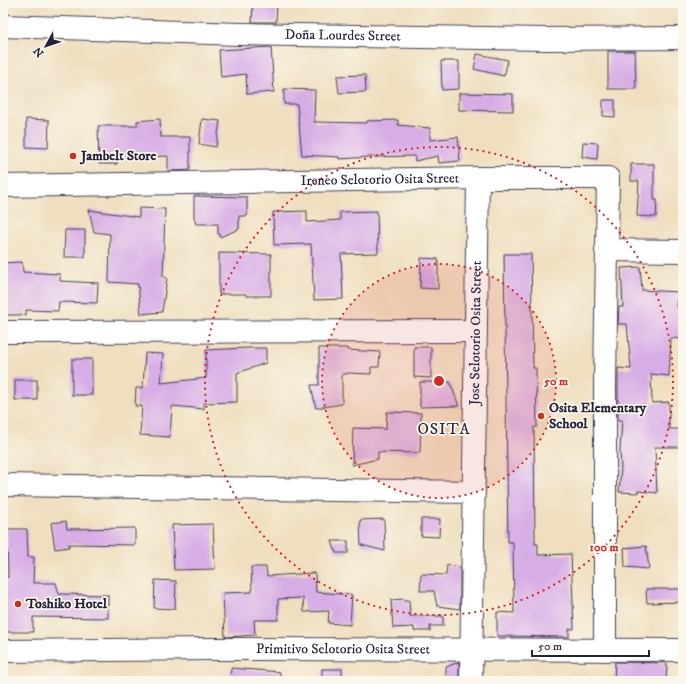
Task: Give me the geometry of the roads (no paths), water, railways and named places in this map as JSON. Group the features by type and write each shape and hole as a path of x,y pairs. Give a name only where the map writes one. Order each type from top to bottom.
{"street":[{"name":"Doña Lourdes Street","path":"3,26 240,34 546,39 683,38"},
{"name":"Ireneo Selotorio Osita Street","path":"3,186 478,178 608,178 606,250"},
{"name":"Jose Selotorio Osita Street","path":"471,681 478,178"},
{"path":"604,650 606,250 683,251"},
{"path":"3,332 476,331"},
{"path":"3,485 474,492"},
{"name":"Primitivo Selotorio Osita Street","path":"3,651 683,650"}],"place":[{"name":"Jambelt Store","path":"73,156"},
{"name":"Osita Elementary School","path":"541,416"},
{"name":"Toshiko Hotel","path":"18,604"}],"district":[{"name":"OSITA","path":"444,429"}]}
